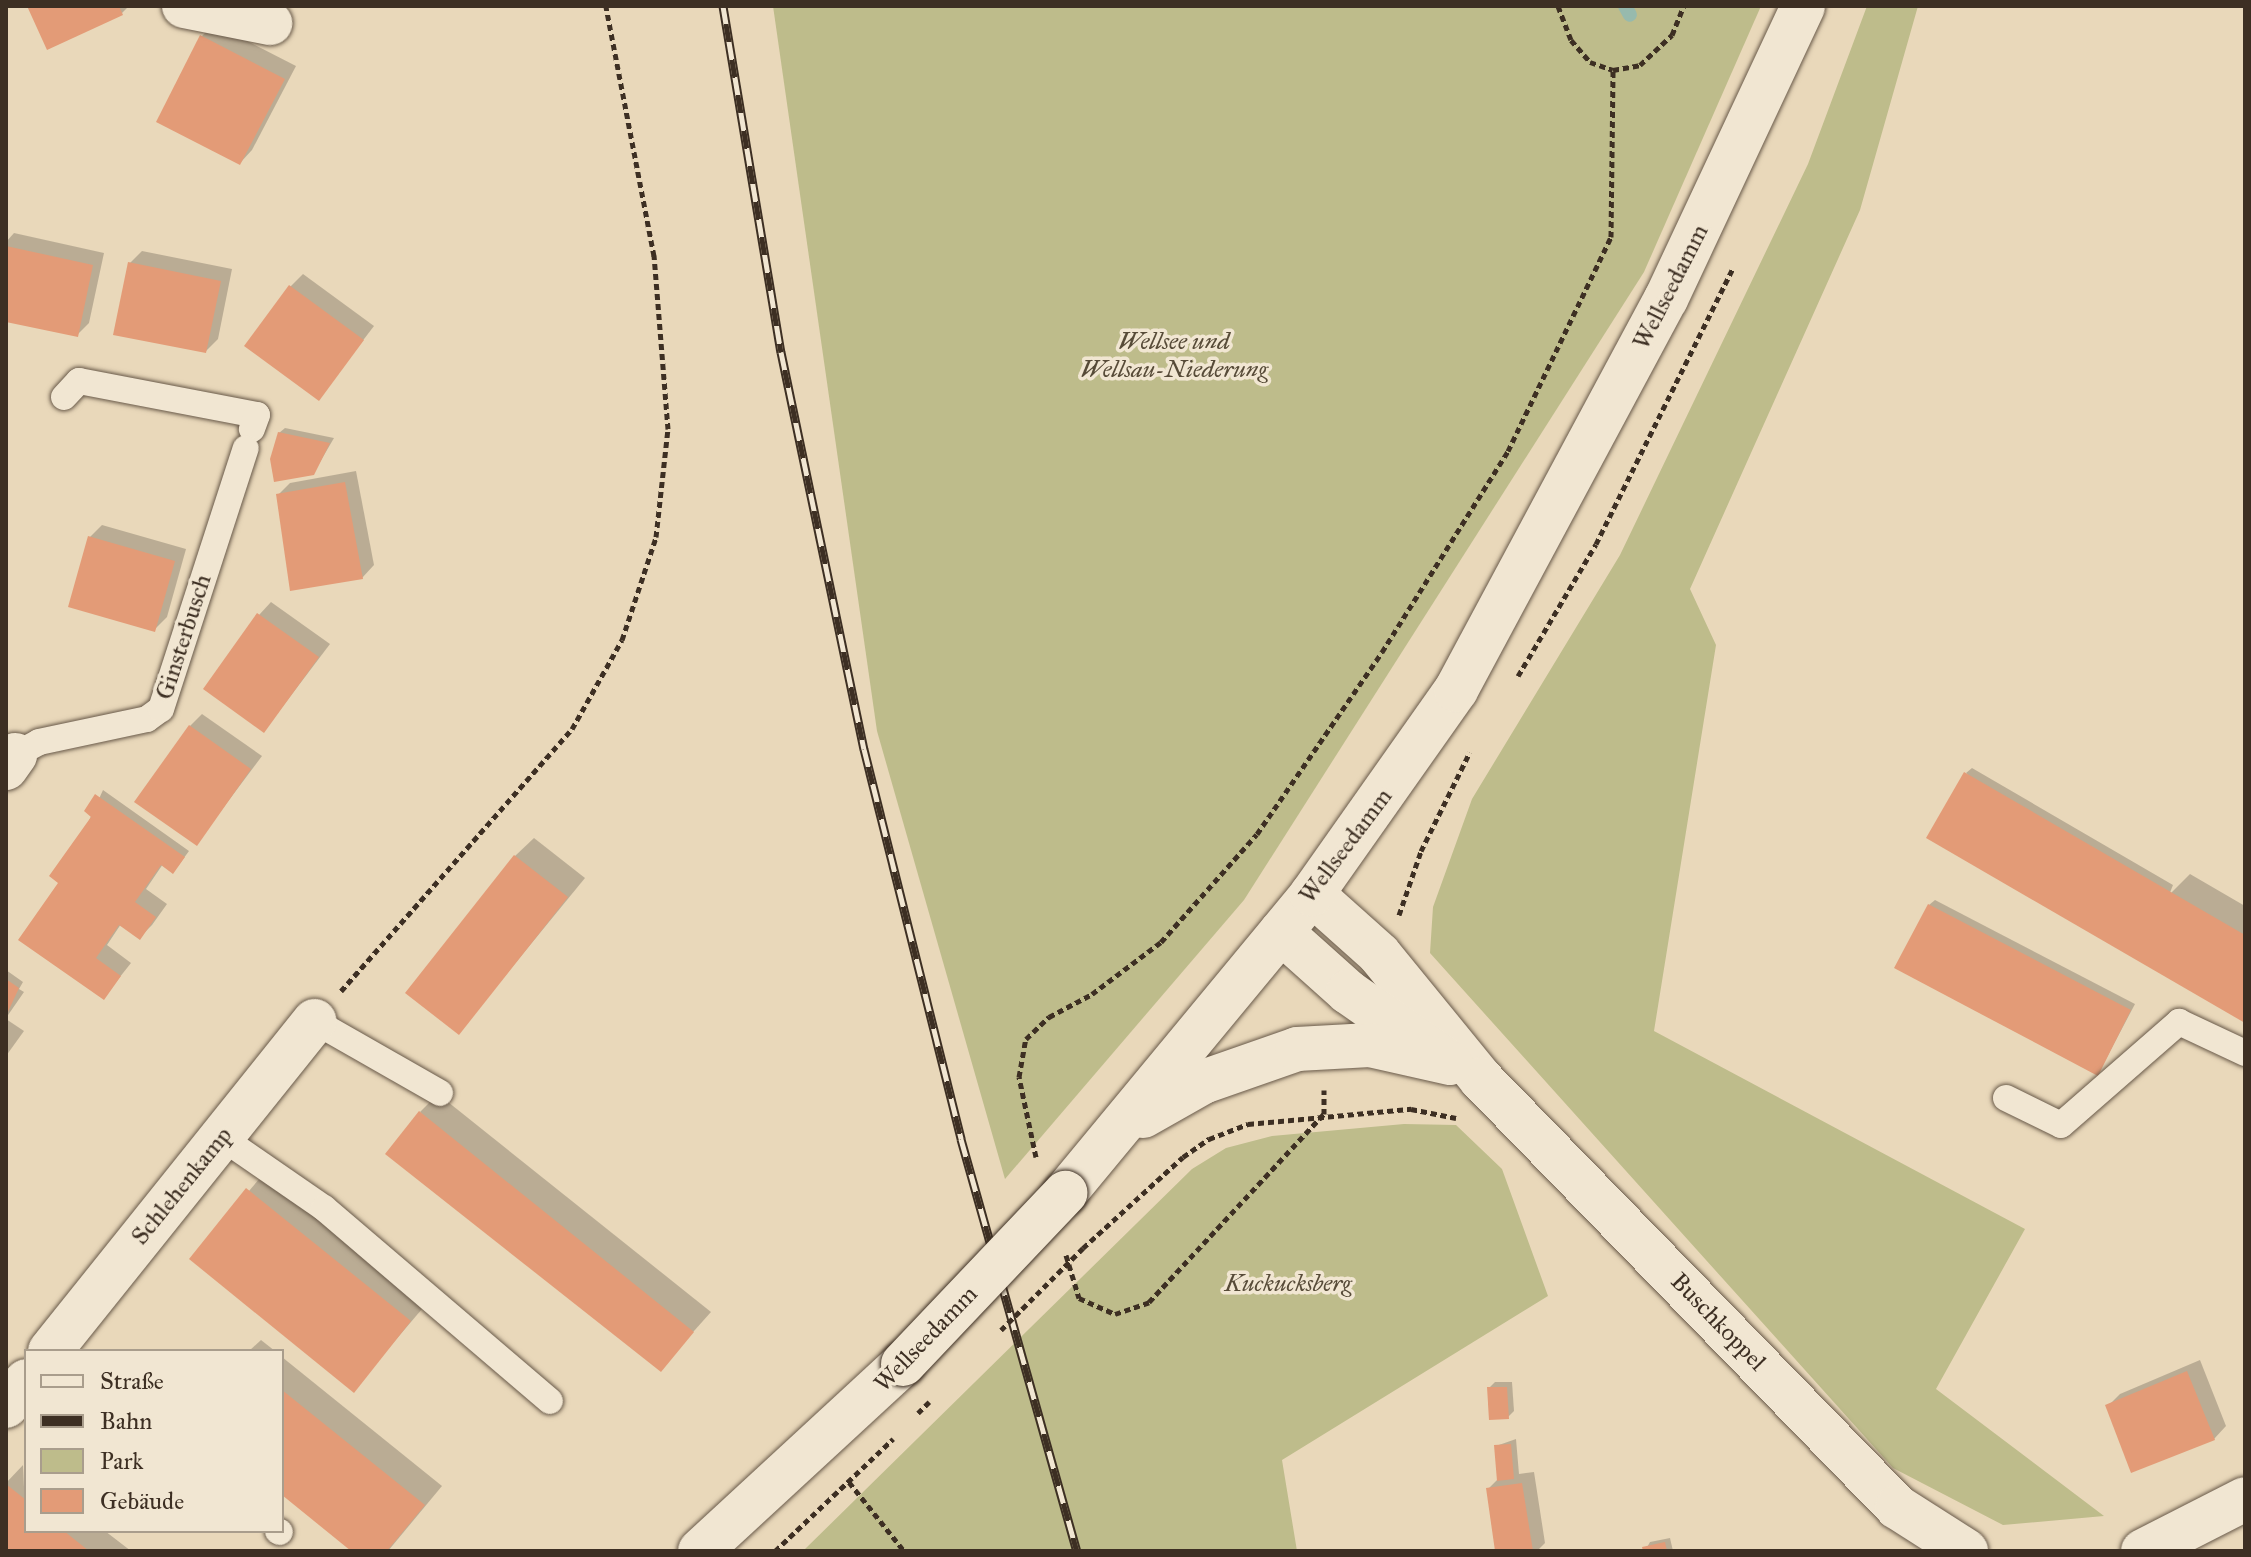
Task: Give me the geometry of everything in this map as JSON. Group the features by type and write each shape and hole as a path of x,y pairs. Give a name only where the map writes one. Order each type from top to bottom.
{"main road":[{"path":"184,6 270,23"},
{"name":"Wellseedamm","path":"700,1551 903,1364 1052,1179 1123,1126 1312,894 1449,701 1556,511 1666,299 1803,6"},
{"name":"Buschkoppel","path":"1312,894 1379,954 1466,1071 1897,1507 1966,1551"},
{"name":"Buschkoppel","path":"1281,932 1348,992 1466,1071"},
{"name":"Schlehenkamp","path":"52,1349 314,1021"},
{"path":"1123,1126 1203,1082 1297,1049 1370,1045 1466,1071"},
{"path":"6,1406 24,1384"},
{"path":"2143,1551 2245,1499"}],"lane":[{"name":"Ginsterbusch","path":"10,762 39,742 147,719 161,709 257,415 79,381 64,397"},
{"path":"314,1021 440,1093"},
{"path":"2006,1098 2061,1125 2179,1022 2245,1053"},
{"path":"221,1137 324,1208 550,1401"}],"path":[{"path":"314,1021 572,729 622,640 656,537 668,429 654,256 606,6"},
{"path":"1558,6 1571,40 1590,62 1613,70 1640,65 1672,35 1684,6"},
{"path":"1052,1179 1019,1077 1026,1039 1049,1017 1092,994 1161,942 1257,834 1382,652 1508,451 1611,237 1613,70"},
{"path":"1083,1248 1209,1139 1248,1124 1324,1114 1411,1109 1470,1124"},
{"path":"1061,1238 1079,1298 1115,1314 1149,1302 1324,1114"},
{"path":"909,1423 918,1413"},
{"path":"775,1551 899,1433"},
{"path":"849,1482 904,1551"}],"green space":[{"name":"Wellsee und Wellsau-Niederung","path":"773,6 1761,6 1644,272 1244,900 1005,1179 877,731"},
{"path":"1867,6 1918,6 1860,210 1690,589 1716,645 1654,1031 2025,1229 1936,1389 2104,1516 2003,1525 1893,1468 1430,953 1433,907 1472,799 1620,555 1808,164"},
{"name":"Kuckucksberg","path":"1404,1124 1456,1125 1502,1169 1548,1296 1282,1460 1297,1551 803,1551 1192,1169 1226,1148 1272,1136"}],"building":[{"path":"27,6 119,6 123,15 47,50"},
{"path":"200,35 285,79 240,165 156,122"},
{"path":"6,246 93,265 78,337 6,322"},
{"path":"128,262 221,281 206,353 113,335"},
{"path":"289,285 364,340 319,401 244,346"},
{"path":"278,432 330,443 314,475 274,482 270,459"},
{"path":"345,482 363,579 290,591 276,494"},
{"path":"88,536 175,561 155,632 68,607"},
{"path":"257,613 319,657 264,733 203,689"},
{"path":"189,725 251,769 197,846 134,802"},
{"path":"1964,772 2245,935 2245,1023 1926,838"},
{"path":"95,794 185,857 173,874 161,865 135,902 156,917 140,940 119,925 96,958 121,976 104,1000 18,940 58,883 49,876 91,817 84,811"},
{"path":"514,855 568,897 459,1035 405,993"},
{"path":"1928,904 2131,1010 2098,1076 1894,968"},
{"path":"6,979 19,988 6,1016"},
{"path":"419,1111 694,1332 661,1372 385,1154"},
{"path":"246,1188 411,1321 354,1393 189,1259"},
{"path":"2187,1371 2215,1440 2131,1473 2105,1405"},
{"path":"1487,1387 1507,1387 1509,1419 1489,1420"},
{"path":"284,1392 425,1505 387,1551 351,1551 284,1497"},
{"path":"1511,1444 1514,1479 1497,1481 1494,1445"},
{"path":"1522,1483 1533,1551 1495,1551 1486,1488"},
{"path":"6,1484 24,1498 24,1533 66,1533 89,1551 6,1551"},
{"path":"1665,1542 1667,1551 1643,1551 1642,1547"}],"waterway":[{"path":"1625,6 1630,15"}],"railway":[{"path":"723,6 781,352 864,749 961,1139 1077,1551"}]}
